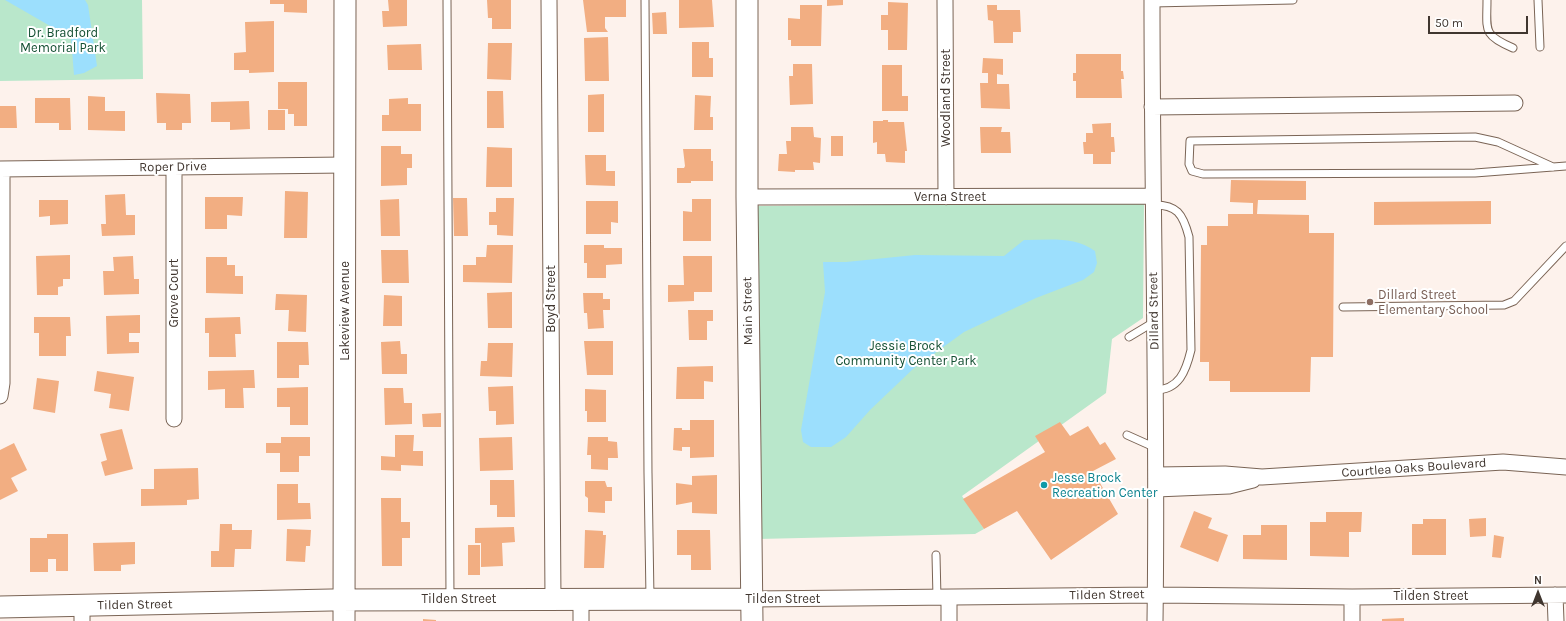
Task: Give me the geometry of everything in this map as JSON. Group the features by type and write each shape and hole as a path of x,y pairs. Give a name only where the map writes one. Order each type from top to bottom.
{"street":[{"name":"Lakeview Avenue","path":"344,621 345,0"},
{"name":"Boyd Street","path":"550,0 552,598"},
{"name":"Main Street","path":"747,0 747,197 752,621"},
{"name":"Woodland Street","path":"945,0 946,197"},
{"name":"Dillard Street","path":"1152,2 1152,200 1156,448 1155,621"},
{"path":"1152,107 1515,103"},
{"name":"Roper Drive","path":"1,169 345,165"},
{"name":"Grove Court","path":"174,167 174,419"},
{"path":"0,396 2,383 1,169"},
{"name":"Verna Street","path":"747,197 946,197 1152,200"},
{"name":"Courtlea Oaks Boulevard","path":"1156,482 1229,486 1262,477 1503,462 1566,467"},
{"name":"Tilden Street","path":"0,607 82,613 344,600 552,598 943,598 1155,595 1352,597 1561,595"},
{"path":"1556,621 1561,595"},
{"path":"1352,597 1352,621"},
{"path":"581,598 581,621"},
{"path":"943,598 949,621"}],"lane":[{"path":"447,0 450,599"},
{"path":"646,0 650,599"},
{"path":"1152,2 1294,0"},
{"path":"1487,0 1487,29 1490,36 1513,48"},
{"path":"1538,0 1540,47"},
{"path":"1553,167 1498,142 1475,137 1190,141 1189,164 1192,172 1203,174 1475,173 1553,167 1566,166"},
{"path":"1152,200 1166,204 1178,211 1185,221 1189,237 1191,350 1187,364 1178,380 1166,390 1155,390"},
{"path":"1343,307 1504,305 1514,301 1566,246"},
{"path":"1129,337 1154,322"},
{"path":"1127,435 1156,448"},
{"path":"936,555 943,598"}],"green space":[{"name":"Dr. Bradford Memorial Park","path":"0,0 142,0 143,79 0,81"},
{"name":"Jessie Brock Community Center Park","path":"1144,203 1143,318 1112,339 1106,393 962,496 984,529 975,534 758,539 758,206"}],"water":[{"path":"5,0 85,0 88,5 97,66 84,73 74,75 71,38"},
{"path":"1024,240 1061,240 1087,246 1095,251 1097,263 1094,272 1083,280 1036,298 964,332 913,369 870,410 846,437 831,447 811,447 803,442 801,430 825,292 823,262 846,262 915,255 1004,256"}],"building":[{"path":"270,0 307,0 307,13 284,12 284,4 270,4"},
{"path":"388,0 407,0 407,26 383,27 382,11 389,11"},
{"path":"487,0 511,0 511,29 492,29 492,18 488,18"},
{"path":"583,0 626,0 626,17 605,17 605,28 608,32 587,32"},
{"path":"679,0 712,0 714,27 679,28"},
{"path":"827,0 843,0 843,5 827,6"},
{"path":"888,2 908,3 907,50 888,50 888,30 881,30 881,15 888,15"},
{"path":"800,5 822,5 821,46 791,46 791,40 788,40 788,18 800,19"},
{"path":"987,5 997,5 997,10 1020,10 1021,32 1013,32 1013,43 994,43 993,21 988,20"},
{"path":"666,12 667,34 653,34 652,13"},
{"path":"274,21 274,72 249,73 249,70 234,70 234,53 246,52 245,22"},
{"path":"608,37 609,81 585,81 584,38"},
{"path":"692,42 709,42 709,58 713,58 713,77 692,77"},
{"path":"488,43 512,43 511,80 487,79"},
{"path":"421,44 422,70 388,70 387,45"},
{"path":"1076,54 1121,54 1121,71 1123,71 1124,79 1121,79 1122,98 1076,98 1076,81 1073,81 1073,73 1076,73"},
{"path":"983,58 1003,59 1003,75 997,74 997,84 1009,84 1010,109 981,108 980,83 988,83 988,73 982,73"},
{"path":"793,64 812,64 813,104 790,105 789,76 793,76"},
{"path":"882,65 902,65 902,96 908,96 908,111 882,111"},
{"path":"278,82 307,82 307,126 294,126 294,114 288,114 288,109 278,109"},
{"path":"487,91 503,91 504,128 487,128"},
{"path":"156,93 190,94 191,123 182,123 182,130 166,130 166,123 157,123"},
{"path":"604,94 604,132 588,132 588,95"},
{"path":"695,95 711,96 710,117 713,117 713,130 694,130"},
{"path":"88,96 105,97 105,111 125,111 125,131 88,130"},
{"path":"35,98 70,98 71,130 59,130 59,123 35,123"},
{"path":"408,98 408,104 421,104 421,131 382,131 382,115 389,115 389,99"},
{"path":"249,101 250,129 230,130 230,122 211,122 211,102"},
{"path":"0,106 16,106 17,128 0,128"},
{"path":"268,110 285,110 285,130 268,130"},
{"path":"888,120 888,122 904,122 907,151 905,151 905,163 886,162 885,154 877,154 877,142 873,143 873,121"},
{"path":"1111,123 1111,137 1114,137 1115,152 1111,152 1111,164 1093,164 1093,154 1084,154 1083,142 1086,142 1086,133 1093,133 1092,124"},
{"path":"791,127 813,127 814,137 821,138 820,163 813,162 814,170 795,170 795,172 778,171 779,154 787,154 786,141 791,141"},
{"path":"980,127 1002,127 1001,132 1010,132 1011,153 981,153"},
{"path":"831,136 843,136 843,156 831,156"},
{"path":"381,146 401,146 401,154 412,154 412,168 407,168 407,185 381,186"},
{"path":"487,147 512,148 512,187 486,187"},
{"path":"683,149 711,149 711,161 713,161 713,181 691,181 691,183 677,183 677,168 684,168 685,166"},
{"path":"585,155 606,155 606,171 615,171 615,186 586,185"},
{"path":"1231,180 1306,181 1306,200 1258,200 1257,214 1309,215 1309,233 1334,233 1333,357 1311,357 1310,392 1230,392 1230,381 1209,381 1209,362 1200,362 1201,245 1207,245 1207,226 1228,226 1228,214 1253,214 1253,203 1230,202"},
{"path":"285,191 308,192 307,238 284,238"},
{"path":"125,194 126,215 135,215 135,235 102,236 101,224 106,224 105,195"},
{"path":"205,197 243,197 242,216 227,215 227,229 205,229"},
{"path":"453,198 467,198 468,236 454,236"},
{"path":"496,198 514,198 513,236 497,235 497,225 489,225 489,212 496,212"},
{"path":"399,199 400,236 381,236 380,200"},
{"path":"692,199 711,199 711,241 683,241 683,211 692,212"},
{"path":"39,200 68,200 68,224 50,225 50,216 39,217"},
{"path":"586,201 618,201 618,223 611,222 611,234 586,234"},
{"path":"1491,201 1491,224 1374,225 1374,202"},
{"path":"487,245 513,245 512,283 463,282 463,265 476,265 476,257 486,257"},
{"path":"584,245 604,245 604,248 622,248 622,264 606,265 606,278 587,278 587,263 584,263"},
{"path":"381,250 408,250 409,283 382,283"},
{"path":"70,255 70,279 63,279 63,286 58,287 58,295 37,295 36,256"},
{"path":"133,256 134,279 139,279 139,294 104,295 103,271 114,271 113,257"},
{"path":"683,256 712,256 712,292 694,292 694,301 668,302 668,285 684,285"},
{"path":"206,257 227,257 227,265 235,265 235,276 243,276 243,294 206,293"},
{"path":"512,292 512,328 488,328 487,293"},
{"path":"583,293 603,293 603,299 610,299 610,310 603,310 604,328 588,329 587,313 584,313"},
{"path":"276,294 307,295 306,332 288,331 289,310 275,310"},
{"path":"384,295 402,296 402,326 383,326"},
{"path":"688,310 713,310 713,321 707,321 707,340 689,340"},
{"path":"140,315 140,333 129,333 129,342 139,342 139,353 107,354 106,316"},
{"path":"34,317 70,317 71,336 66,336 66,356 39,356 39,333 34,333"},
{"path":"240,317 241,334 235,334 236,357 209,357 209,333 205,333 205,318"},
{"path":"400,341 401,354 407,354 407,374 382,374 381,342"},
{"path":"584,341 613,341 613,375 587,375"},
{"path":"277,342 308,342 309,365 299,365 299,378 277,378"},
{"path":"488,343 513,343 512,377 480,376 481,361 487,361"},
{"path":"713,366 713,382 704,381 704,399 676,399 677,367"},
{"path":"254,370 255,388 243,388 244,408 225,408 225,389 208,390 208,371"},
{"path":"97,371 134,377 129,411 109,408 111,394 94,391"},
{"path":"37,378 59,381 55,413 33,409"},
{"path":"513,386 514,424 496,425 496,411 489,411 488,387"},
{"path":"308,387 308,425 290,425 290,407 277,407 277,388"},
{"path":"384,388 403,388 404,403 412,403 412,424 385,425"},
{"path":"585,389 606,390 606,422 587,422 587,411 585,411"},
{"path":"441,413 441,427 423,427 422,414"},
{"path":"690,420 714,420 714,457 690,458 690,447 682,447 682,451 673,450 674,428 690,430"},
{"name":"Jesse Brock Recreation Center","path":"1060,422 1070,436 1088,426 1100,445 1105,442 1116,459 1093,471 1118,514 1051,560 1017,511 984,529 963,499 1045,452 1035,436"},
{"path":"122,429 133,469 105,476 101,462 107,460 100,434"},
{"path":"395,435 414,435 413,451 423,451 423,466 401,465 401,471 381,470 381,456 395,457"},
{"path":"281,437 310,437 310,456 299,456 299,472 280,472 280,453 266,453 266,443 281,443"},
{"path":"512,437 513,470 480,471 479,438"},
{"path":"588,437 608,437 608,441 617,442 618,458 608,458 608,470 591,469 591,455 587,455"},
{"path":"14,443 27,470 11,478 18,491 0,500 0,450"},
{"path":"198,468 199,499 187,500 187,505 141,506 141,489 154,489 154,469"},
{"path":"717,475 717,514 692,513 692,502 676,505 676,483 692,485 692,476"},
{"path":"490,480 514,480 515,517 497,517 497,505 490,505"},
{"path":"585,481 605,481 607,487 612,487 612,501 605,501 605,513 588,512 588,498 585,496"},
{"path":"277,484 298,484 298,503 310,503 311,519 277,520"},
{"path":"381,498 401,498 401,522 410,522 410,538 402,538 402,566 382,566"},
{"path":"1194,511 1212,518 1208,528 1228,535 1218,562 1180,547"},
{"path":"1326,512 1362,512 1361,532 1349,532 1349,557 1310,556 1310,522 1326,522"},
{"path":"1486,518 1486,536 1470,537 1469,519"},
{"path":"1423,519 1446,519 1446,555 1412,555 1412,524 1423,524"},
{"path":"220,524 232,524 232,530 252,530 251,549 235,549 234,567 211,567 211,551 219,551"},
{"path":"1261,525 1287,525 1287,560 1243,559 1243,535 1261,535"},
{"path":"514,527 515,542 502,543 503,566 481,567 481,543 475,543 475,528"},
{"path":"287,529 311,530 310,546 306,546 305,562 286,561"},
{"path":"585,530 603,531 603,535 606,535 604,568 584,568"},
{"path":"677,530 710,530 711,570 691,570 691,555 677,555"},
{"path":"47,534 68,534 68,571 56,571 56,559 48,559 48,572 30,572 30,538 47,538"},
{"path":"1494,535 1504,537 1501,558 1492,557"},
{"path":"135,542 135,564 121,565 121,571 94,571 93,543"},
{"path":"468,545 480,545 480,575 468,575"},
{"path":"1404,618 1404,621 1382,621 1382,619"},
{"path":"423,619 436,620 436,621 423,621"}],"place":[{"name":"Dillard Street Elementary School","path":"1370,302"},
{"name":"Jesse Brock Recreation Center","path":"1044,485"}]}
